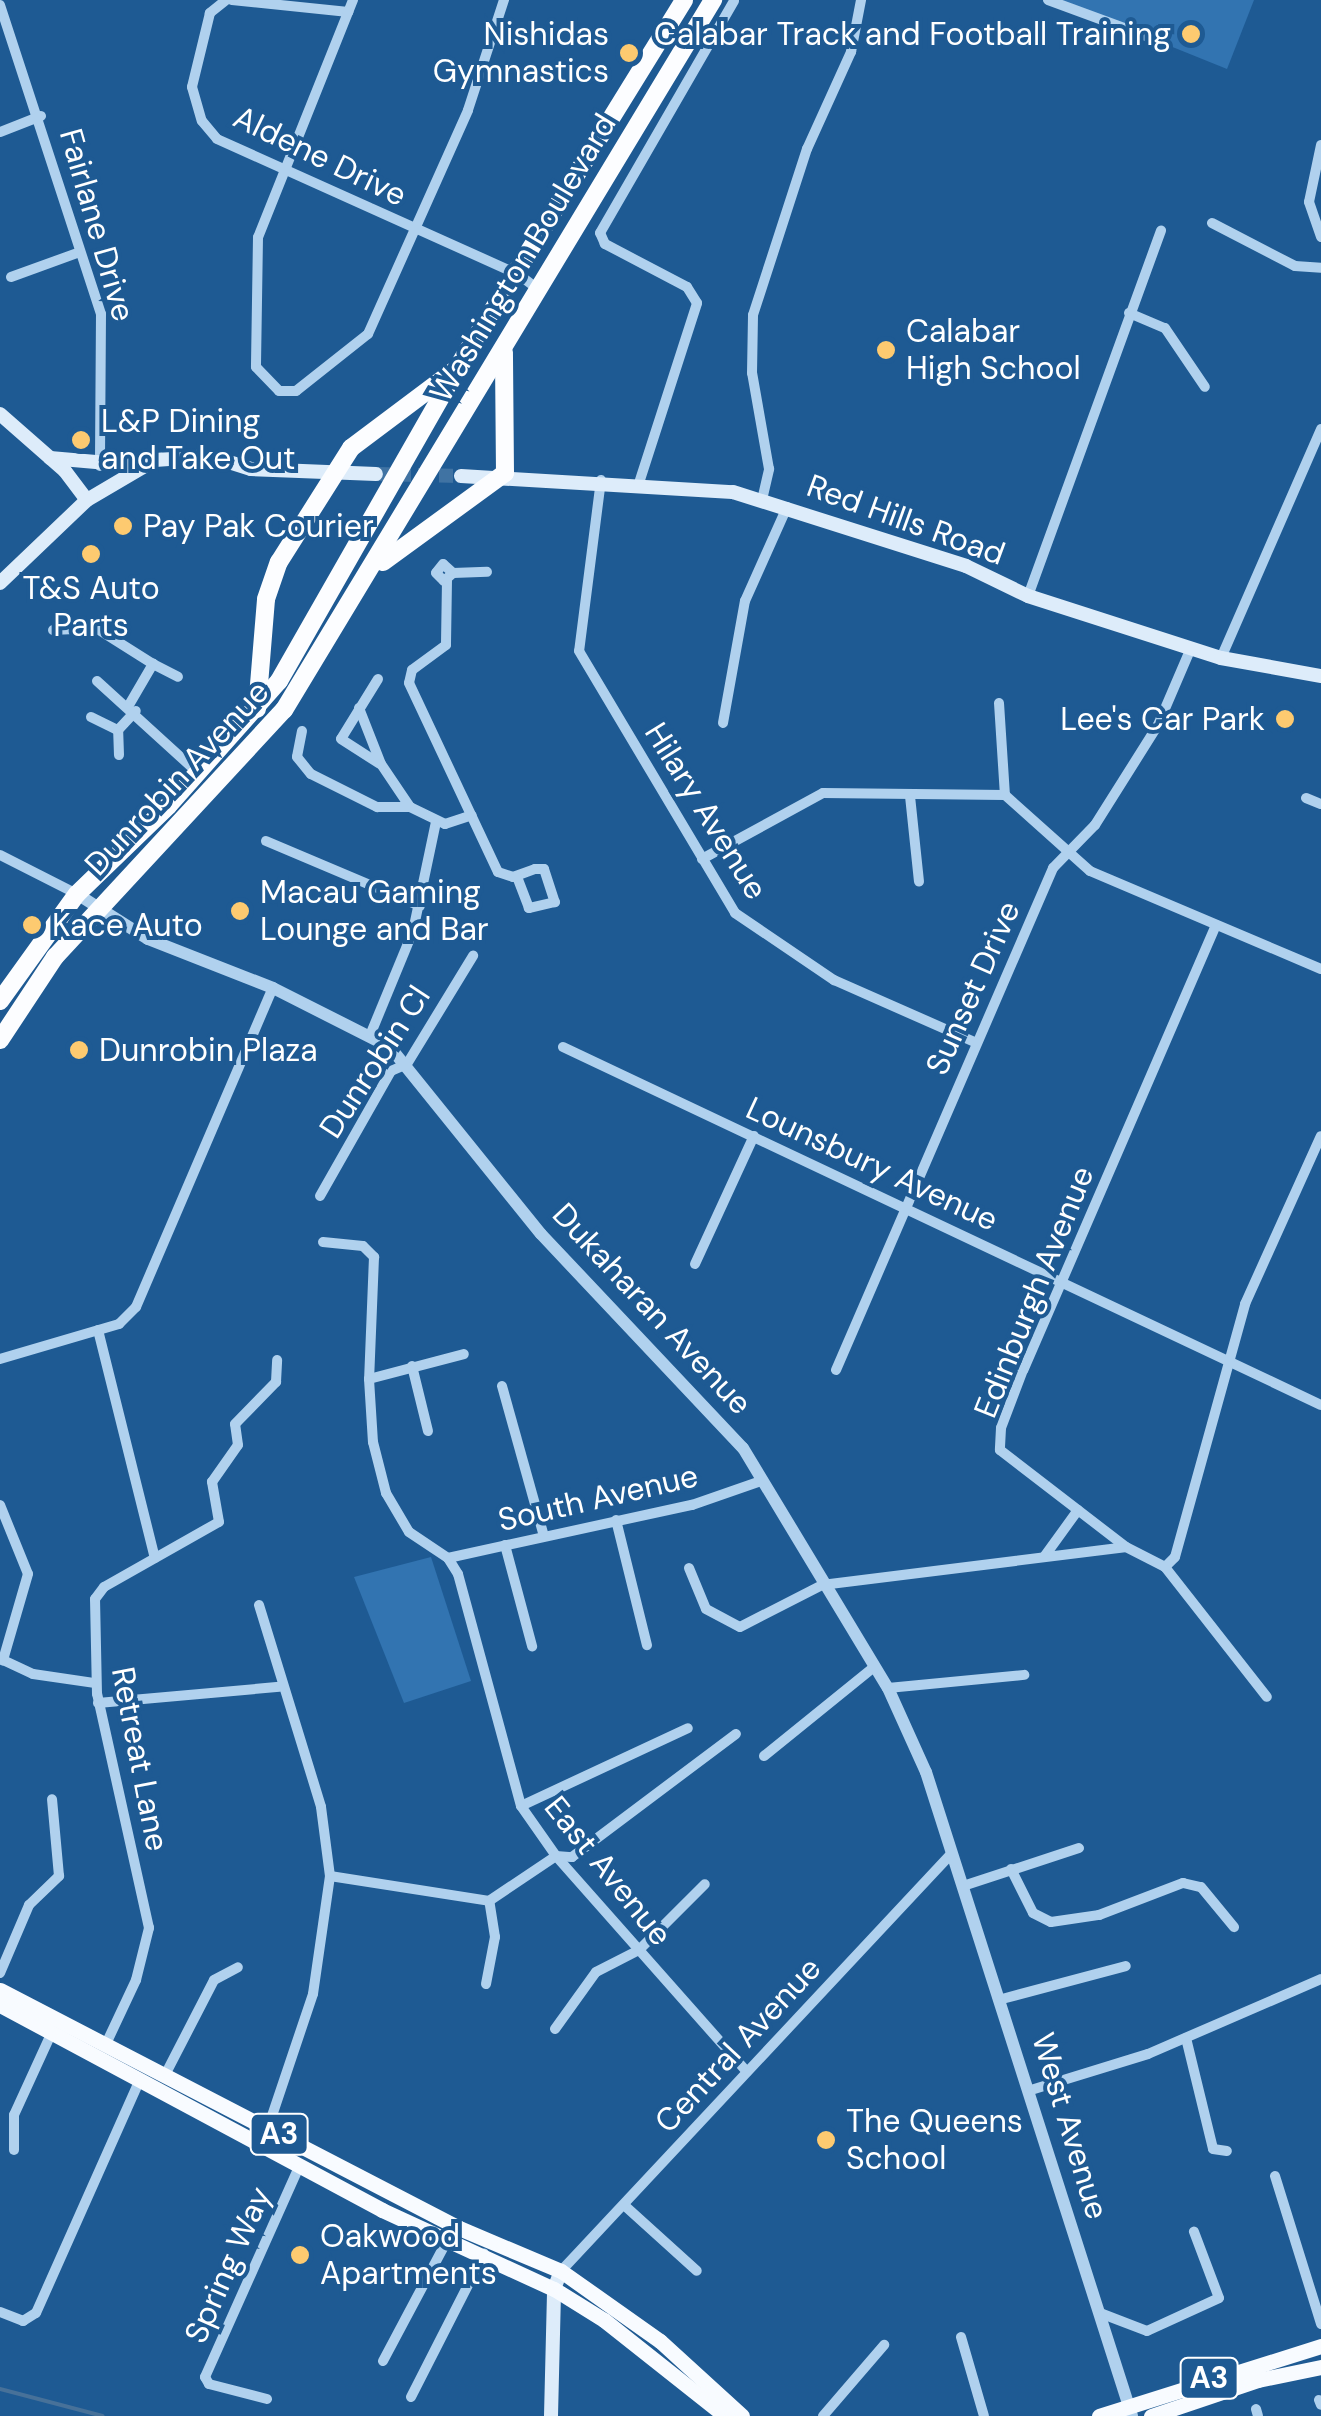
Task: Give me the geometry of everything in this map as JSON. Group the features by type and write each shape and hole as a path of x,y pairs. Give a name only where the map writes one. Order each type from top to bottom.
{"highway":[{"name":"Washington Boulevard","path":"382,482 460,368 684,0"},
{"name":"Washington Boulevard","path":"413,495 713,0"},
{"path":"360,589 405,540 505,474 504,346"},
{"path":"257,709 266,599 279,562 351,448 460,368"},
{"name":"Dunrobin Avenue","path":"0,1001 77,894 257,709 382,482"},
{"name":"Dunrobin Avenue","path":"0,1040 55,957 97,908 284,710 413,495"}],"main road":[{"path":"0,414 78,485 87,500"},
{"path":"49,458 100,466 142,466 183,455 382,482"},
{"path":"100,466 113,484"},
{"path":"78,485 100,466"},
{"path":"0,582 87,500 142,466"},
{"name":"Red Hills Road","path":"460,476 505,474 639,483 762,500 966,566 1028,596 1221,658 1321,676"},
{"name":"A3","path":"0,1990 458,2228 561,2271 660,2340 742,2416"},
{"name":"A3","path":"0,2005 300,2165 554,2289 604,2320 725,2416"},
{"path":"550,2416 554,2289 561,2271"},
{"name":"A3","path":"1099,2416 1131,2410 1321,2346"},
{"name":"A3","path":"1151,2416 1258,2380 1321,2367"}],"street":[{"name":"Aldene Drive","path":"350,6 229,0 210,13 192,87 202,121 218,139 518,274 539,290"},
{"path":"350,6 281,170 258,237 256,366 280,391 296,392 368,334 468,110 504,0"},
{"path":"762,500 770,468 752,374 753,315 806,148 851,52 861,0"},
{"path":"1048,0 1154,39"},
{"path":"639,483 696,302 687,287 600,238 734,1"},
{"name":"Fairlane Drive","path":"0,2 40,116 104,329 100,466"},
{"path":"0,132 40,116"},
{"path":"1321,146 1309,202 1321,237"},
{"path":"1212,223 1294,266 1321,268"},
{"path":"1028,596 1160,230"},
{"path":"11,277 80,252"},
{"path":"1129,313 1165,328 1205,387"},
{"path":"1221,658 1321,429"},
{"name":"Hilary Avenue","path":"601,480 579,652 735,913 834,980 976,1044"},
{"path":"723,723 744,600 788,507"},
{"path":"487,572 450,577 444,650 408,678 498,872 517,876 544,869 555,902 529,908 517,876"},
{"path":"53,630 96,628 178,678"},
{"name":"Sunset Drive","path":"836,1370 904,1206 1065,851 1095,825 1158,725 1191,648"},
{"path":"119,756 118,730 153,664"},
{"path":"378,679 341,740 381,764"},
{"path":"97,681 132,708 197,772"},
{"path":"999,703 1005,795 1065,851 1090,871 1321,970"},
{"path":"358,708 381,764 410,807 436,822 472,815"},
{"path":"90,717 118,730"},
{"path":"302,730 297,758 311,774 377,807 410,807"},
{"path":"702,860 824,793 1005,795"},
{"path":"910,796 919,882"},
{"path":"1306,798 1321,804"},
{"path":"372,1032 420,906 436,822"},
{"path":"266,841 420,906"},
{"path":"0,856 77,894"},
{"name":"Dukaharan Avenue","path":"77,894 148,939 372,1032 407,1064 542,1234 721,1418 888,1688 926,1772 952,1853"},
{"name":"Edinburgh Avenue","path":"1216,924 1001,1428 1000,1450 1126,1547 1165,1567 1267,1697"},
{"name":"Dunrobin Cl","path":"320,1196 391,1071 407,1064 472,956"},
{"path":"0,1360 119,1324 136,1307 273,988"},
{"name":"Lounsbury Avenue","path":"563,1046 1226,1357 1321,1406"},
{"path":"695,1264 754,1136"},
{"path":"1165,1567 1178,1546 1226,1357 1321,1136"},
{"path":"323,1242 364,1246 374,1257 369,1380 373,1442 386,1493 409,1532 448,1558"},
{"path":"98,1330 155,1558 219,1522 212,1482 238,1445 235,1424 276,1382 277,1360"},
{"path":"369,1380 464,1354"},
{"path":"412,1366 428,1431"},
{"path":"502,1386 544,1536"},
{"name":"South Avenue","path":"448,1558 616,1520 758,1482"},
{"path":"0,1505 28,1574 3,1660 33,1674 95,1683"},
{"path":"1044,1557 1078,1510"},
{"path":"616,1520 646,1646"},
{"path":"505,1544 532,1646"},
{"path":"688,1568 706,1609 740,1627 822,1585 1126,1547"},
{"name":"Retreat Lane","path":"105,2046 136,1980 149,1928 98,1703 95,1599 104,1587 155,1558"},
{"name":"East Avenue","path":"448,1558 458,1574 521,1806 556,1856 747,2072"},
{"path":"258,1604 279,1687 320,1807 330,1876 313,1994 268,2128"},
{"path":"764,1756 874,1667"},
{"path":"888,1688 1024,1675"},
{"path":"98,1703 279,1687"},
{"path":"521,1806 688,1728"},
{"path":"330,1876 489,1901 556,1856 572,1857 736,1734"},
{"path":"0,1973 29,1905 59,1876 52,1800"},
{"path":"964,1886 1079,1848"},
{"name":"West Avenue","path":"952,1853 1131,2410"},
{"name":"Central Avenue","path":"561,2271 952,1853"},
{"path":"1011,1869 1033,1913 1050,1922 1099,1915 1183,1883 1201,1887 1234,1926"},
{"path":"555,2028 596,1972 639,1950 705,1884"},
{"path":"486,1984 495,1937 489,1901"},
{"path":"1002,2000 1126,1966"},
{"path":"164,2076 214,1980 238,1967"},
{"path":"1030,2090 1186,2038 1321,1979"},
{"path":"14,2150 14,2114 52,2032"},
{"path":"1186,2038 1213,2149 1226,2151"},
{"path":"0,2312 23,2320 36,2313 140,2079"},
{"name":"Spring Way","path":"268,2399 209,2384 205,2377 300,2165"},
{"path":"1275,2176 1321,2324"},
{"path":"624,2205 697,2271"},
{"path":"1100,2313 1147,2331 1220,2298 1194,2232"},
{"path":"383,2361 448,2239"},
{"path":"410,2397 484,2254"},
{"path":"961,2337 984,2416"},
{"path":"823,2416 884,2345"}],"shaded area":[{"name":"Calabar Track and Football Training","path":"1056,0 1254,0 1227,69"},
{"path":"431,1557 471,1681 404,1703 354,1577"}],"waterway":[{"path":"0,2389 103,2416"}],"tunnel":[{"path":"376,474 461,476"}],"place":[{"name":"Calabar Track and Football Training","path":"1191,34"},
{"name":"Nishidas Gymnastics","path":"629,53"},
{"name":"Calabar High School","path":"886,350"},
{"name":"L&P Dining and Take Out","path":"81,440"},
{"name":"Pay Pak Courier","path":"123,526"},
{"name":"T&S Auto Parts","path":"91,554"},
{"name":"Lee's Car Park","path":"1285,719"},
{"name":"Macau Gaming Lounge and Bar","path":"240,911"},
{"name":"Kace Auto","path":"32,925"},
{"name":"Dunrobin Plaza","path":"79,1050"},
{"name":"The Queens School","path":"826,2140"},
{"name":"Oakwood Apartments","path":"300,2255"}]}
